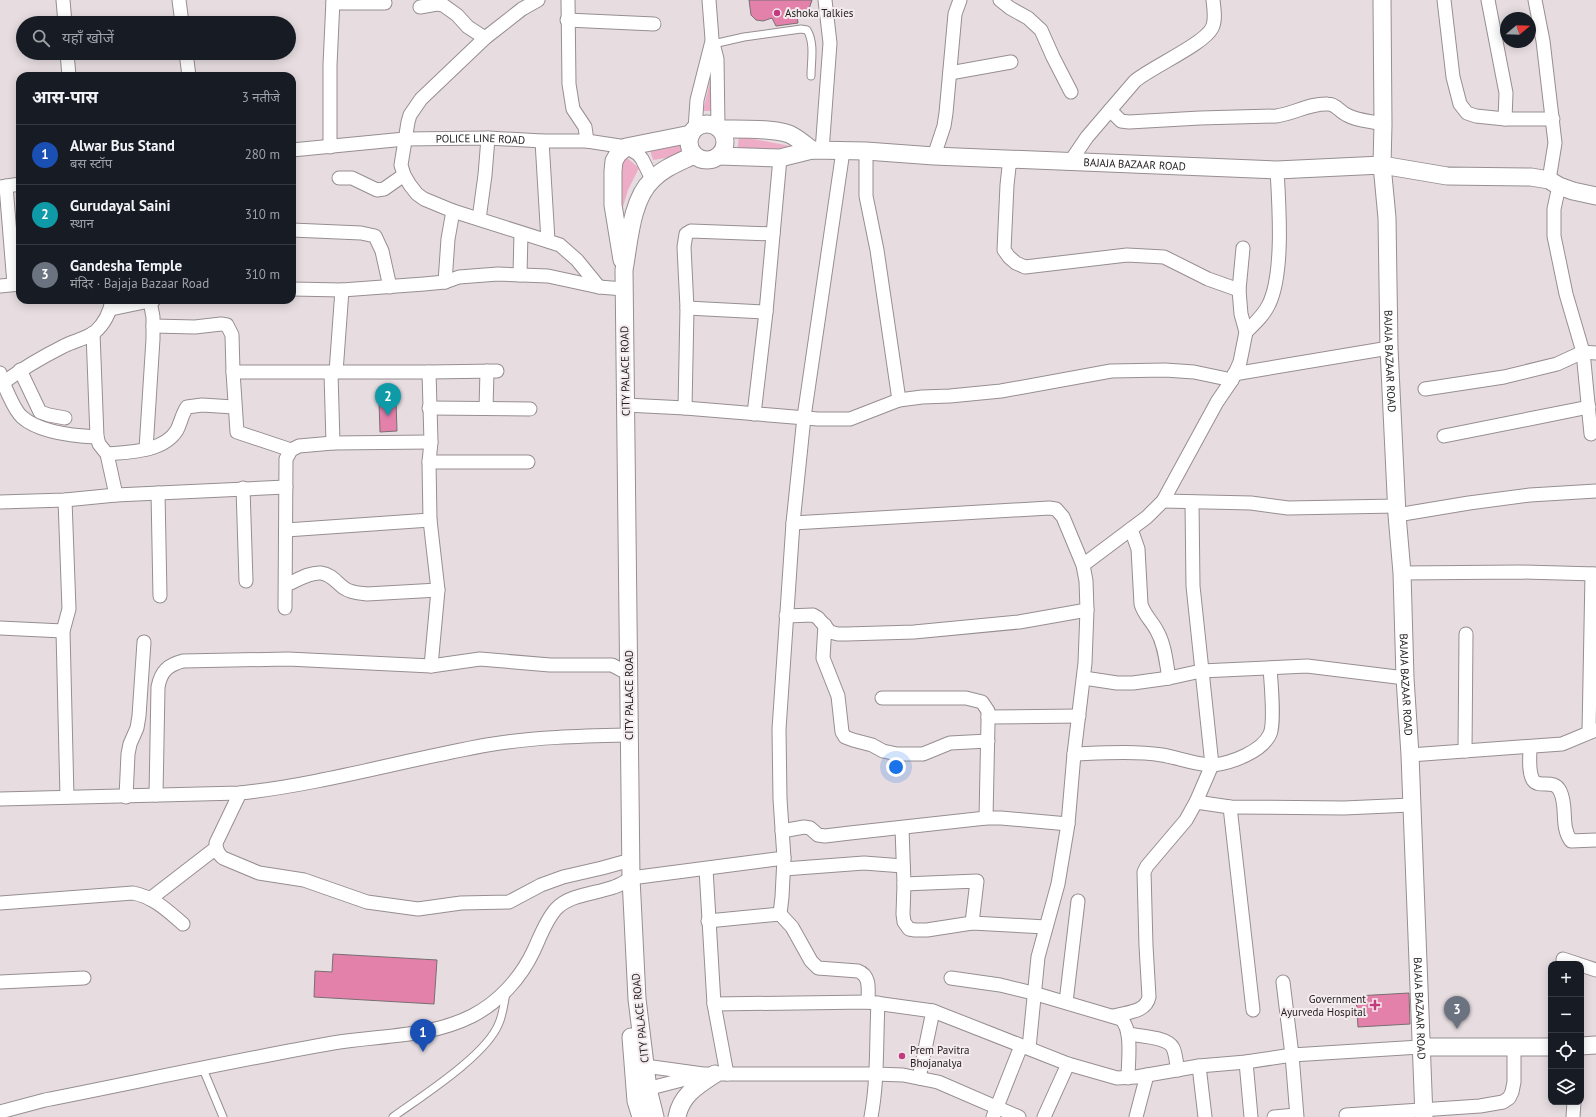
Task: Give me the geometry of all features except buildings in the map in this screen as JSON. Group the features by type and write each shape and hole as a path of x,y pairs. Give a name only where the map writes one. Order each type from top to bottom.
{"street":[{"path":"63,0 64,16"},
{"path":"178,0 181,16"},
{"path":"513,17 520,0"},
{"path":"538,0 485,38 416,105 408,122 401,165 404,175 416,194 424,199 453,211 479,218 560,245 568,251 599,287"},
{"path":"568,0 568,68 572,103 577,116 584,127 587,141"},
{"path":"709,0 713,42 717,59 719,128 725,139 725,145 719,156 708,160 694,155 690,148 689,142 693,132 697,100 713,42"},
{"path":"817,151 830,43 825,0"},
{"path":"934,156 945,121 955,14 960,0"},
{"path":"1000,0 1010,8 1028,18 1041,30 1071,92"},
{"path":"1070,162 1087,136 1128,88 1143,75 1186,50 1212,30 1214,23 1213,0"},
{"path":"1382,0 1382,166 1447,176 1531,177 1554,183 1573,191 1596,196"},
{"path":"1444,0 1453,77 1460,104 1467,113 1476,116 1505,119 1552,119"},
{"path":"1488,0 1506,93 1505,119"},
{"path":"1535,0 1543,41 1555,142 1554,236 1566,294 1590,352 1591,434"},
{"path":"330,147 330,65 333,2 385,3"},
{"path":"420,8 437,4 443,5 457,15 468,27 485,38"},
{"path":"568,20 654,24"},
{"path":"68,60 69,72"},
{"path":"187,60 188,72"},
{"path":"950,72 1010,62"},
{"path":"1110,110 1121,121 1129,122 1276,116 1286,115 1307,107 1328,104 1334,105 1347,116 1383,124"},
{"path":"626,147 693,132 702,124 707,124 719,128 771,131 787,134 817,151"},
{"path":"479,218 488,138"},
{"name":"POLICE LINE ROAD","path":"296,150 405,139 488,138 542,141 587,141 626,147 638,154 652,179"},
{"path":"542,141 548,241"},
{"name":"CITY PALACE ROAD","path":"626,147 618,154 614,161 613,205 624,270 630,674 628,734 631,878 639,1067 642,1091 655,1117"},
{"path":"719,156 780,158 817,151"},
{"name":"BAJAJA BAZAAR ROAD","path":"817,151 866,151 934,156 1277,170 1382,166 1387,218 1388,348 1402,573 1420,1047 1424,1113"},
{"path":"843,151 804,417 793,523 779,728 784,864 780,914 792,927 811,961 818,968 858,971 864,973 868,979 873,1002 876,1092 871,1117"},
{"path":"866,151 866,196 877,250 899,400"},
{"name":"CITY PALACE ROAD","path":"624,270 634,219 643,189 661,172 694,155"},
{"path":"754,414 766,312 780,158"},
{"path":"1010,158 1007,185 1004,250 1009,258 1016,264 1026,267 1046,266 1127,254 1152,255 1164,257 1208,279 1239,290"},
{"path":"1246,332 1263,314 1275,291 1279,214 1277,170"},
{"path":"339,178 352,178 377,190 384,189 404,175"},
{"path":"16,184 3,186 14,214 16,261"},
{"path":"445,282 448,239 453,211"},
{"path":"296,230 361,233 375,236 382,251 390,287"},
{"path":"685,408 687,308 684,247 686,234 691,231 773,234"},
{"path":"520,275 521,233"},
{"path":"1083,565 1157,509 1164,501 1209,416 1233,377 1240,362 1246,332 1241,314 1239,290 1243,248"},
{"path":"296,289 342,290 390,287 445,282 459,277 498,274 548,276 599,287 624,289"},
{"path":"0,286 16,284"},
{"path":"333,443 334,373 342,290"},
{"path":"97,437 61,433 21,417 1,380 61,347 93,333 104,321 111,305 121,304"},
{"path":"146,449 153,326 152,304"},
{"path":"687,308 766,312"},
{"path":"153,326 194,327 221,324 227,325 232,335 232,372 237,432 291,450"},
{"path":"93,333 97,437 98,444 107,454 116,495"},
{"path":"626,405 685,408 818,419 850,419 899,400 1001,391 1112,371 1165,370 1233,377 1388,348"},
{"path":"1425,389 1504,377 1567,361 1590,352"},
{"path":"20,370 40,412 65,418"},
{"path":"232,372 334,373 492,371 486,408"},
{"path":"429,372 431,442 429,462 430,520 438,590 431,666"},
{"path":"107,454 146,449 164,442 172,437 178,429 183,412 187,407 202,405 234,407"},
{"path":"1444,436 1590,407"},
{"path":"430,408 530,409"},
{"path":"285,608 286,459 291,450 299,446 333,443 431,442"},
{"path":"429,462 528,462"},
{"path":"0,502 65,500 116,495 286,487"},
{"path":"242,488 246,581"},
{"path":"1164,501 1251,503 1288,508 1397,510 1530,495 1596,491"},
{"path":"158,493 160,596"},
{"path":"65,500 69,609 63,631 67,797"},
{"path":"1114,1016 1144,1008 1148,1003 1144,872 1150,862 1178,830 1196,802 1212,765 1193,586 1192,502"},
{"path":"793,523 1049,508 1056,509 1063,517 1083,565 1086,581 1087,610 1084,678 1074,754 1068,824 1058,884 1038,957 1025,1047 995,1112"},
{"path":"286,530 430,520"},
{"path":"1131,528 1138,549 1141,604 1143,611 1157,630 1164,651 1169,678"},
{"path":"1402,573 1521,572 1594,574 1592,731 1562,744 1410,755"},
{"path":"286,585 308,575 320,573 332,577 345,589 357,593 367,594 438,590"},
{"path":"786,616 813,616 818,618 830,632 838,634 883,634 1019,622 1087,610"},
{"path":"825,625 823,658 838,696 842,732 845,737 872,745 883,751 897,754 923,754 950,743 988,741"},
{"path":"0,628 63,631"},
{"path":"1465,750 1466,634"},
{"path":"126,797 128,754 130,744 137,728 139,716 144,642"},
{"path":"156,795 158,687 160,678 165,669 172,664 183,661 272,659 431,666 480,659 550,665 612,666 630,674"},
{"path":"1084,678 1117,683 1133,683 1169,678 1201,670 1307,666 1405,678"},
{"path":"1074,754 1163,755 1212,765 1242,756 1255,750 1265,742 1270,734 1272,724 1270,668"},
{"path":"882,698 953,698 974,699 982,702 988,711 986,818"},
{"path":"988,717 1079,716"},
{"path":"0,799 240,793 278,789 488,745 568,737 628,734"},
{"path":"1530,747 1530,772 1534,781 1538,784 1549,783 1555,785 1560,790 1567,836 1571,841 1596,840"},
{"path":"240,793 216,843 216,848 223,858 258,873 304,880 367,902 418,909 461,903 509,902 541,885 563,877 631,860"},
{"path":"1196,802 1230,807 1344,808 1412,805"},
{"path":"1230,807 1253,1010"},
{"path":"782,831 804,827 810,828 818,835 825,836 986,818 1068,824"},
{"path":"902,828 904,884 903,914 904,922 909,929 928,930 972,923 1046,927"},
{"path":"150,898 216,848"},
{"path":"0,1112 45,1100 335,1042 401,1035 437,1029 463,1020 483,1009 507,989 529,961 549,919 558,907 572,900 612,888 631,878 706,869 784,864 864,864 903,866"},
{"path":"706,869 714,1004 715,1074"},
{"path":"904,884 977,881 972,923"},
{"path":"0,904 133,893 150,898 183,924"},
{"path":"1066,1002 1078,901"},
{"path":"708,921 780,914"},
{"path":"1563,959 1569,961"},
{"path":"1584,966 1596,970"},
{"path":"0,982 84,978"},
{"path":"951,978 1000,985 1034,993 1114,1016 1125,1023 1128,1034 1128,1078"},
{"path":"1274,1117 1297,1116 1292,1055 1283,982"},
{"path":"714,1004 873,1002 933,1011 942,1013 1068,1064 1117,1078 1128,1078 1199,1066 1246,1062 1292,1055 1420,1047 1548,1047"},
{"path":"919,1078 933,1011"},
{"path":"1128,1034 1169,1042 1174,1048 1178,1070"},
{"path":"1584,1046 1596,1045"},
{"path":"1346,1115 1481,1111 1509,1098 1514,1082 1514,1047"},
{"path":"1246,1062 1251,1117"},
{"path":"1044,1117 1068,1064"},
{"path":"1199,1066 1205,1117"},
{"path":"639,1067 715,1074 875,1074 919,1078 938,1082 995,1112 1019,1117"},
{"path":"641,1117 642,1091 715,1074"},
{"path":"678,1117 679,1110 685,1097 695,1087 715,1074"},
{"path":"1141,1115 1147,1075"},
{"path":"1573,1117 1574,1105"}],"lane":[{"path":"713,42 801,29 807,30 811,36 812,45 811,76"},
{"path":"393,1117 462,1066 490,1039 499,1024 507,989"},
{"path":"203,1069 223,1117"}],"shaded area":[{"path":"712,73 715,111 703,111"},
{"path":"739,136 790,146 772,150 737,153"},
{"path":"683,143 685,155 653,160 650,150"},
{"path":"626,157 639,168 628,190 622,210 618,175 622,162"}],"place":[{"name":"Ashoka Talkies","path":"777,13"},
{"name":"Gurudayal Saini","path":"388,416"},
{"name":"Government Ayurveda Hospital","path":"1375,1005"},
{"name":"Gandesha Temple","path":"1457,1029"},
{"name":"Alwar Bus Stand","path":"423,1052"},
{"name":"Prem Pavitra Bhojanalya","path":"902,1056"}]}
